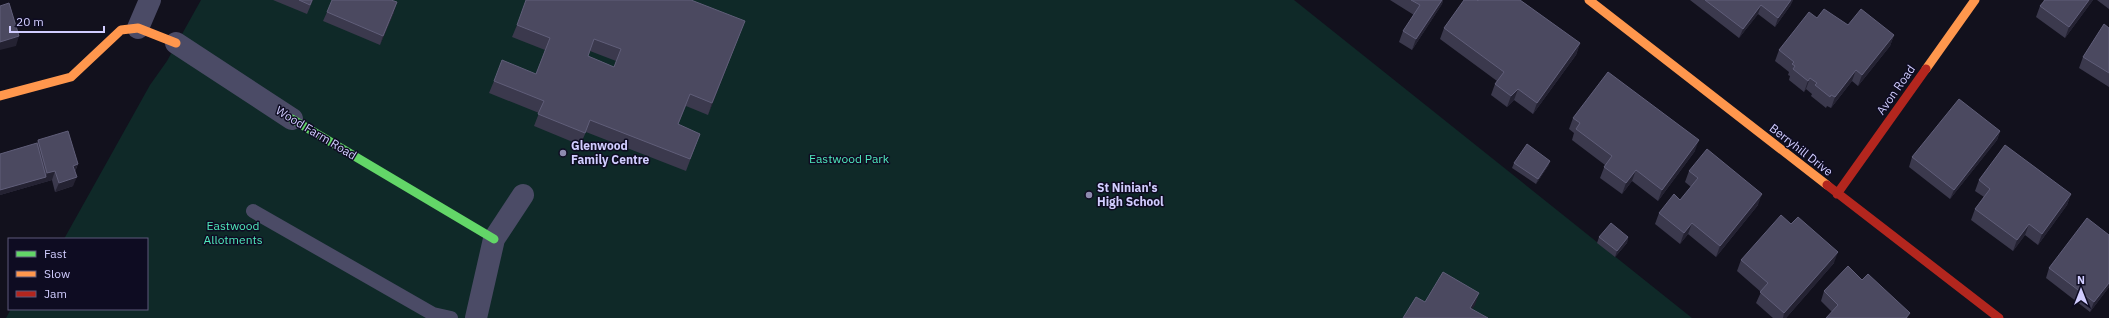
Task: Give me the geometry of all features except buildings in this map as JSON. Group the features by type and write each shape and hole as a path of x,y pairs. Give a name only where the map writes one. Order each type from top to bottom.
{"street":[{"path":"0,96 71,77 121,30 138,28 150,0"},
{"name":"Berryhill Drive","path":"1589,0 1837,194 1999,318"},
{"name":"Avon Road","path":"1837,194 1975,0"},
{"name":"Wood Farm Road","path":"138,28 176,43 292,120 494,239"},
{"path":"476,318 494,239 523,195"}],"lane":[{"path":"253,211 434,314 451,318"}],"green space":[{"name":"Eastwood Park","path":"201,0 1294,0 1692,318 6,318 10,310 148,310 148,238 65,238 150,85 167,61"}],"traffic: fast":[{"path":"292,119 494,239"}],"traffic: slow":[{"path":"1589,0 1827,185"},
{"path":"1926,69 1975,0"},
{"path":"0,96 71,77 121,30 138,28 176,43"}],"traffic: jam":[{"path":"1837,194 1926,69"},
{"path":"1827,185 1999,318"}],"place":[{"name":"Glenwood Family Centre","path":"563,153"},
{"name":"St Ninian's High School","path":"1089,195"}],"park label":[{"name":"Eastwood Allotments","path":"233,233"}]}
